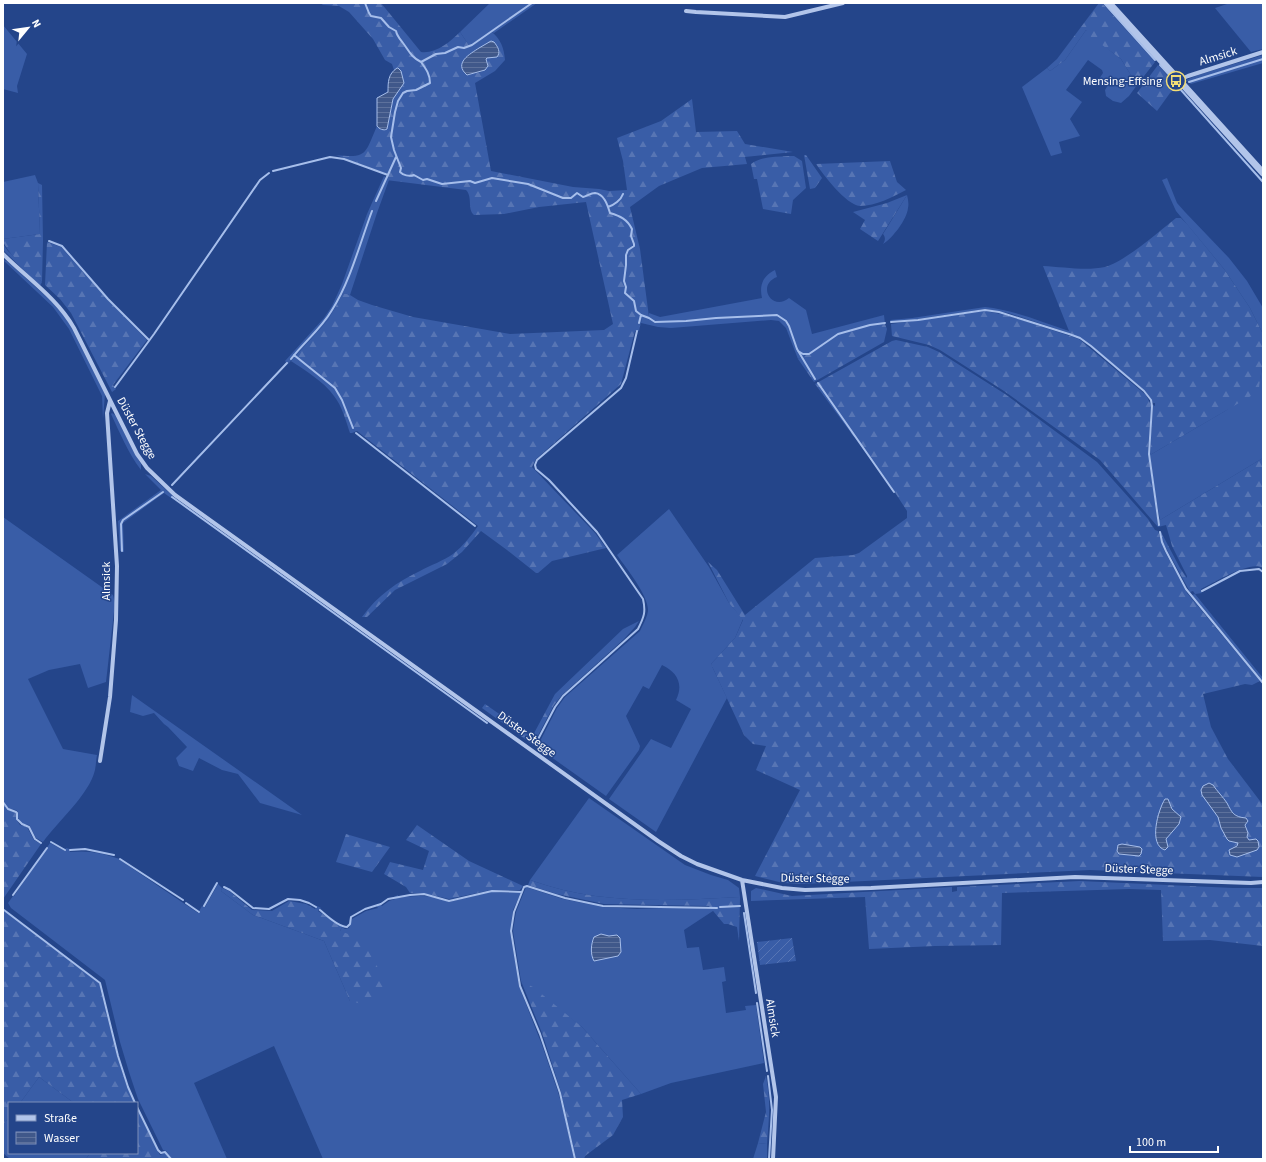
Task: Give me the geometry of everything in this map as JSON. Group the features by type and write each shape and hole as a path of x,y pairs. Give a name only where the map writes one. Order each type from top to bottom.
{"street":[{"path":"686,11 785,17 842,3"},
{"path":"1109,3 1263,173"},
{"name":"Almsick","path":"1179,80 1263,52"},
{"name":"Düster Stegge","path":"3,254 54,300 64,312 74,328 137,454 158,480 175,495 658,841 697,864 742,880 782,888 805,890 1075,877 1263,882"},
{"name":"Almsick","path":"100,761 110,697 116,620 117,566 107,413 110,400"},
{"name":"Almsick","path":"742,880 776,1098 773,1159"}],"green space":[{"path":"320,3 381,3 421,52 437,49 452,40 460,32 470,47 492,32 502,44 505,60 495,71 475,83 491,171 573,187 609,191 627,190 623,161 617,138 661,121 692,99 696,132 737,131 745,144 793,152 745,157 747,164 702,168 659,186 630,207 640,249 649,317 642,317 639,331 635,331 621,384 536,459 532,467 595,533 606,548 552,561 536,573 481,531 462,552 447,564 395,590 367,617 362,617 368,609 388,590 412,575 453,554 467,541 478,526 357,431 350,433 344,414 337,400 330,391 314,377 291,361 328,320 343,293 372,305 413,317 510,334 604,330 613,324 586,202 539,207 504,214 474,215 471,210 469,196 466,190 386,180 388,174 336,155 360,155 367,148 377,126 379,128 387,129 393,99 397,93 397,68 394,70 392,64 385,60 373,39 349,12 339,6 323,5","holes":["482,47 494,58 486,59 488,64 481,72 467,75 462,67 466,57"]},
{"path":"490,3 537,3 494,33 492,32 470,47 460,32"},
{"path":"1099,3 1102,3 1155,62 1137,85 1121,59 1090,36 1086,30 1065,60 1050,71 1047,68 1057,59"},
{"path":"1230,3 1263,3 1263,49 1251,52 1215,8"},
{"path":"3,25 27,54 17,86 18,93 3,89"},
{"path":"1086,30 1121,59 1137,85 1129,96 1121,103 1113,101 1106,96 1105,90 1108,85 1099,79 1103,73 1102,70 1088,60 1066,90 1082,102 1070,119 1080,136 1059,142 1062,153 1051,156 1022,87 1047,68 1050,71 1065,60"},
{"path":"1263,55 1263,63 1191,84 1186,80 1198,75"},
{"path":"1158,65 1177,86 1157,111 1137,93"},
{"path":"804,155 806,155 822,178 815,188 810,189"},
{"path":"794,156 802,161 806,188 793,200 791,214 763,209 757,179 754,179 751,164 764,158"},
{"path":"890,161 897,182 906,190 878,203 866,206 854,204 842,195 816,164"},
{"path":"35,175 38,183 40,234 3,239 3,182"},
{"path":"384,176 386,180 389,180 350,295 343,293 328,320 288,364 285,361 324,318 332,306 342,284 367,214"},
{"path":"1167,178 1177,203 1229,258 1247,281 1263,308 1263,334 1250,308 1224,269 1176,211 1162,180"},
{"path":"38,183 42,185 42,282 13,256 4,244 3,239 40,234"},
{"path":"907,195 908,206 905,217 895,233 883,244 885,237 883,234"},
{"path":"907,195 878,241 860,229 865,220 853,212 887,203"},
{"path":"1176,218 1181,218 1187,224 1224,269 1250,308 1263,334 1263,360 1259,388 1256,393 1150,455 1153,405 1155,406 1155,403 1153,403 1144,390 1093,347 1080,338 1069,333 1043,266 1082,269 1105,267 1132,253"},
{"path":"47,242 61,247 108,300 147,340 113,385 116,389 112,392 71,313 60,299 45,285"},
{"path":"3,244 8,251 42,282 40,286 4,251"},
{"path":"3,260 7,261 49,299 67,319 105,394 103,419 102,396 69,329 53,307"},
{"path":"775,270 777,277 771,281 768,286 767,291 769,296 772,300 777,302 789,298 806,310 812,334 884,315 885,324 870,326 798,359 786,328 779,321 771,320 671,328 641,323 642,316 649,317 649,313 660,317 762,298 761,289 763,281 767,275"},
{"path":"985,307 1028,317 1069,331 1069,333 1008,313 985,309 911,320 891,322 890,320 912,318"},
{"path":"985,311 1006,315 1079,339 1146,395 1151,405 1148,453 1158,525 1160,525 1158,517 1160,520 1263,458 1263,568 1257,566 1250,567 1201,589 1202,593 1195,594 1193,591 1190,592 1163,542 1161,532 1187,578 1172,546 1166,525 1158,527 1100,460 1004,391 940,350 929,345 892,336 891,324"},
{"path":"885,324 887,329 884,342 814,382 798,359 809,355 840,334 870,326"},
{"path":"896,340 928,347 939,352 1005,394 1097,462 1148,519 1155,530 1158,531 1164,550 1187,593 1260,681 1252,685 1245,684 1203,694 1211,727 1228,759 1263,805 1263,877 1090,870 803,884 783,883 755,876 800,790 756,770 766,746 753,744 744,735 711,664 735,638 743,620 729,603 708,562 717,570 745,615 815,558 853,555 859,553 907,518 907,511 894,491 815,384","holes":["1209,783 1213,785 1230,810 1240,818 1244,818 1247,836 1249,840 1252,839 1229,850 1238,843 1229,841 1216,813 1206,784","1165,799 1168,799 1174,812 1179,815 1179,824 1166,839 1157,820","1122,844 1136,856 1119,854"]},
{"path":"1263,360 1263,458 1160,520 1150,455 1225,411 1259,387"},
{"path":"112,413 115,415 141,464 141,470 124,443 111,414"},
{"path":"145,474 151,476 173,496 171,498 164,493 123,523 124,552 120,551 118,521 161,490"},
{"path":"669,509 709,567 729,603 743,619 735,638 711,664 727,698 656,832 609,799 651,739 671,748 691,709 676,700 679,684 678,679 672,671 662,665 649,689 643,686 626,716 640,746 639,750 606,796 537,747 557,708 565,697 640,631 648,611 645,598 617,555"},
{"path":"3,517 113,595 115,603 106,682 88,688 80,664 49,670 28,679 63,749 97,755 95,770 86,789 43,842 36,838 29,825 22,824 18,818 18,812 16,810 9,809 3,800"},
{"path":"1195,594 1263,678 1263,681 1192,595"},
{"path":"639,621 624,639 562,695 554,705 533,745 482,708 485,704 532,737 555,694 623,629"},
{"path":"132,695 302,815 260,803 238,774 222,770 199,758 193,771 179,766 176,758 187,747 154,713 143,716 130,712"},
{"path":"589,798 685,865 728,880 739,888 740,897 661,900 608,897 582,894 530,880"},
{"path":"3,804 8,810 16,813 16,819 20,825 27,827 34,840 41,844 3,899"},
{"path":"417,825 469,861 523,886 520,890 491,890 449,899 423,893 410,893 406,887 384,874 390,862 423,870 429,851 406,840"},
{"path":"346,834 390,847 372,872 336,862"},
{"path":"50,843 65,851 66,848 70,849 70,852 95,852 120,859 198,913 202,906 205,907 218,884 222,888 221,891 253,915 324,941 350,1001 340,931 342,927 345,929 349,928 352,919 366,911 378,908 376,905 380,904 382,906 395,899 394,897 398,895 399,898 424,896 449,902 491,892 521,893 513,910 510,931 519,986 542,1045 558,1092 574,1159 323,1159 274,1046 194,1083 227,1159 172,1159 166,1151 163,1150 138,1099 120,1042 105,980 11,908 8,903"},
{"path":"530,880 582,894 608,897 687,900 740,897 739,941 737,927 724,924 709,906 604,904 557,894 528,885"},
{"path":"1080,881 1263,888 1263,946 1210,940 1163,941 1161,890 1129,889 1002,893 1001,945 869,949 865,897 751,901 751,891 756,888 792,896 952,887 952,892 957,891 957,887"},
{"path":"526,887 563,899 603,907 637,909 684,907 716,909 684,930 687,948 699,947 703,970 724,967 726,981 722,982 726,1013 746,1010 745,1006 756,1005 764,1063 671,1083 641,1094 582,1027 521,981 513,931 516,912"},
{"path":"222,888 229,891 252,910 272,911 289,901 306,904 315,909 317,906 321,908 318,911 342,927 340,931 362,939 383,977 388,992 385,999 362,1004 350,1001 324,941 253,915 221,891"},
{"path":"3,910 99,983 117,1056 134,1102 73,1102 39,1077 21,1102 8,1102 8,1118 3,1125"},
{"path":"792,938 796,961 760,965 757,942"},
{"path":"521,981 533,987 582,1027 641,1094 622,1100 623,1117 613,1135 585,1156 584,1159 576,1159 561,1092 542,1033"},
{"path":"766,1076 769,1102 767,1144 758,1143 766,1112 763,1084"},
{"path":"39,1077 73,1102 21,1102"},
{"path":"138,1111 160,1155 165,1153 169,1159 86,1159 89,1154 138,1154"},
{"path":"8,1118 8,1154 89,1154 86,1159 10,1159 3,1153 3,1125"},
{"path":"758,1143 767,1144 767,1159 753,1159"}],"water":[{"path":"491,41 497,46 499,53 497,57 486,59 488,66 485,70 467,75 463,71 462,67 464,59"},
{"path":"397,68 401,71 404,83 393,99 387,129 383,130 377,126 377,98 388,92 388,82 390,76"},
{"path":"1209,783 1213,785 1234,814 1239,817 1246,818 1248,821 1245,825 1248,833 1247,837 1249,840 1256,839 1258,841 1259,847 1257,850 1237,857 1230,855 1229,850 1237,846 1238,843 1227,839 1221,828 1218,817 1202,795 1201,790 1203,786"},
{"path":"1165,799 1168,799 1172,809 1181,817 1179,824 1166,839 1168,847 1165,850 1160,847 1157,841 1156,827 1157,819"},
{"path":"1122,844 1140,847 1142,849 1141,854 1139,856 1119,854 1117,851 1118,845"},
{"path":"601,934 609,936 617,935 620,938 621,952 618,956 594,961 591,952 592,943 594,937"}],"waterway":[{"path":"365,3 371,16 381,18 389,27 396,31 410,54 421,62 436,54 445,53 458,47 464,48 472,45 532,3"},
{"path":"1104,3 1155,60"},
{"path":"1189,82 1263,59"},
{"path":"421,62 426,69 430,83 416,90 403,93 398,101 395,112 391,137 401,168 401,173 408,176 414,175 423,180 427,179 442,184 470,181 475,183 492,178 528,184 563,198 571,198 577,193 583,197 594,193 598,194 606,201 610,213 623,218 632,229 631,236 634,246 628,250 626,255 624,281 626,287 625,293 634,301 636,311 655,322 777,315 786,321 789,326 797,349 815,379"},
{"path":"1160,65 1173,79"},
{"path":"1181,90 1263,182"},
{"path":"273,171 330,157 344,159 388,175"},
{"path":"376,201 396,157"},
{"path":"115,387 154,334 260,180 269,173"},
{"path":"608,207 617,202 623,194"},
{"path":"291,359 328,317 338,299 349,275 372,211"},
{"path":"49,241 62,246 108,299 149,340"},
{"path":"891,322 918,320 985,310 999,312 1069,334 1080,338 1091,346 1144,391 1151,400 1152,406 1149,454 1159,525"},
{"path":"639,323 641,315"},
{"path":"798,351 803,354 809,354 838,334 870,325 885,323"},
{"path":"535,745 555,707 563,696 638,629 644,614 643,599 597,532 549,480 536,469 535,465 537,460 621,388 626,378 637,331"},
{"path":"294,355 335,388 342,400 353,428"},
{"path":"172,485 287,363"},
{"path":"818,383 894,492"},
{"path":"356,433 475,526"},
{"path":"122,551 121,524 123,520 163,492"},
{"path":"172,497 487,723"},
{"path":"1160,532 1166,551 1186,589 1263,683"},
{"path":"1202,591 1240,571 1259,569 1263,572"},
{"path":"3,802 8,809 17,813 17,819 22,824 29,827 35,839 41,843"},
{"path":"51,842 65,850"},
{"path":"13,895 47,848"},
{"path":"70,850 85,849 114,855"},
{"path":"120,859 183,900"},
{"path":"204,906 217,883"},
{"path":"320,910 336,923 347,927 350,924 351,917 365,909 381,904 388,899 424,894 449,901 492,891 522,892 524,887 527,886 565,898 603,906 717,908"},
{"path":"224,887 253,908 269,909 288,899 300,900 316,907"},
{"path":"522,892 514,912 511,931 520,986 540,1034 560,1093 575,1159"},
{"path":"186,903 199,912"},
{"path":"720,907 740,906"},
{"path":"4,910 100,983 118,1056 135,1102"},
{"path":"744,913 756,993"},
{"path":"757,1003 767,1071"},
{"path":"768,1076 772,1110 769,1159"},
{"path":"138,1109 158,1150 161,1153 165,1152 171,1159"}],"place":[{"name":"Mensing-Effsing","path":"1176,81"}]}
